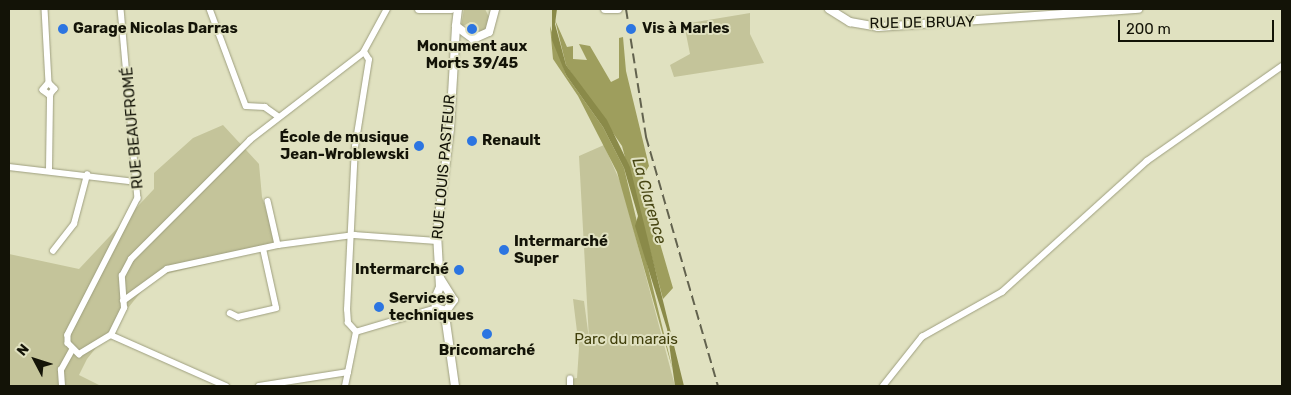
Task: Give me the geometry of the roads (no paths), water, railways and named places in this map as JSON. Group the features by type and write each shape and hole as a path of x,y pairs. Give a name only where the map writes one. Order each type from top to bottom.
{"main road":[{"path":"419,9 448,10 455,24 468,38"},
{"name":"RUE LOUIS PASTEUR","path":"436,296 440,278 437,241 450,128 455,24 458,9"},
{"path":"605,9 617,9"},
{"name":"RUE DE BRUAY","path":"830,9 850,22 878,27 1138,9"},
{"path":"453,55 468,38 487,34 493,11"},
{"name":"RUE LOUIS PASTEUR","path":"440,278 448,292"},
{"path":"442,309 454,300 448,292 436,296 446,322 455,386"}],"street":[{"path":"46,9 49,83 55,89 50,95 49,170"},
{"name":"RUE BEAUFROMÉ","path":"72,350 68,334 134,210 137,182 121,9"},
{"path":"210,9 246,106 265,108 278,116"},
{"path":"62,386 61,370 72,350 84,354 112,334 124,301 122,276 131,259 178,209 278,116 364,52 388,9"},
{"path":"356,332 348,324 354,235 355,146 369,60 364,52"},
{"path":"883,386 922,337 1002,292 1147,161 1282,66"},
{"path":"9,167 49,170 137,182"},
{"path":"52,251 74,224 86,175"},
{"path":"268,200 278,245"},
{"path":"124,301 167,269 278,245 354,235 437,241"},
{"path":"230,313 238,317 276,308 263,249"},
{"path":"424,311 436,296"},
{"path":"356,332 424,311 442,309"},
{"path":"345,386 356,332"},
{"path":"112,334 226,386"},
{"path":"259,386 348,372"}],"railway":[{"path":"626,9 646,137 718,386"}],"place":[{"name":"Garage Nicolas Darras","path":"63,29"},
{"name":"Monument aux Morts 39/45","path":"472,29"},
{"name":"Vis à Marles","path":"631,29"},
{"name":"Renault","path":"472,141"},
{"name":"École de musique Jean-Wroblewski","path":"419,146"},
{"name":"Intermarché Super","path":"504,250"},
{"name":"Intermarché","path":"459,270"},
{"name":"Services techniques","path":"379,307"},
{"name":"Bricomarché","path":"487,334"}],"water label":[{"name":"La Clarence","path":"649,201"}],"park label":[{"name":"Parc du marais","path":"626,340"}]}
